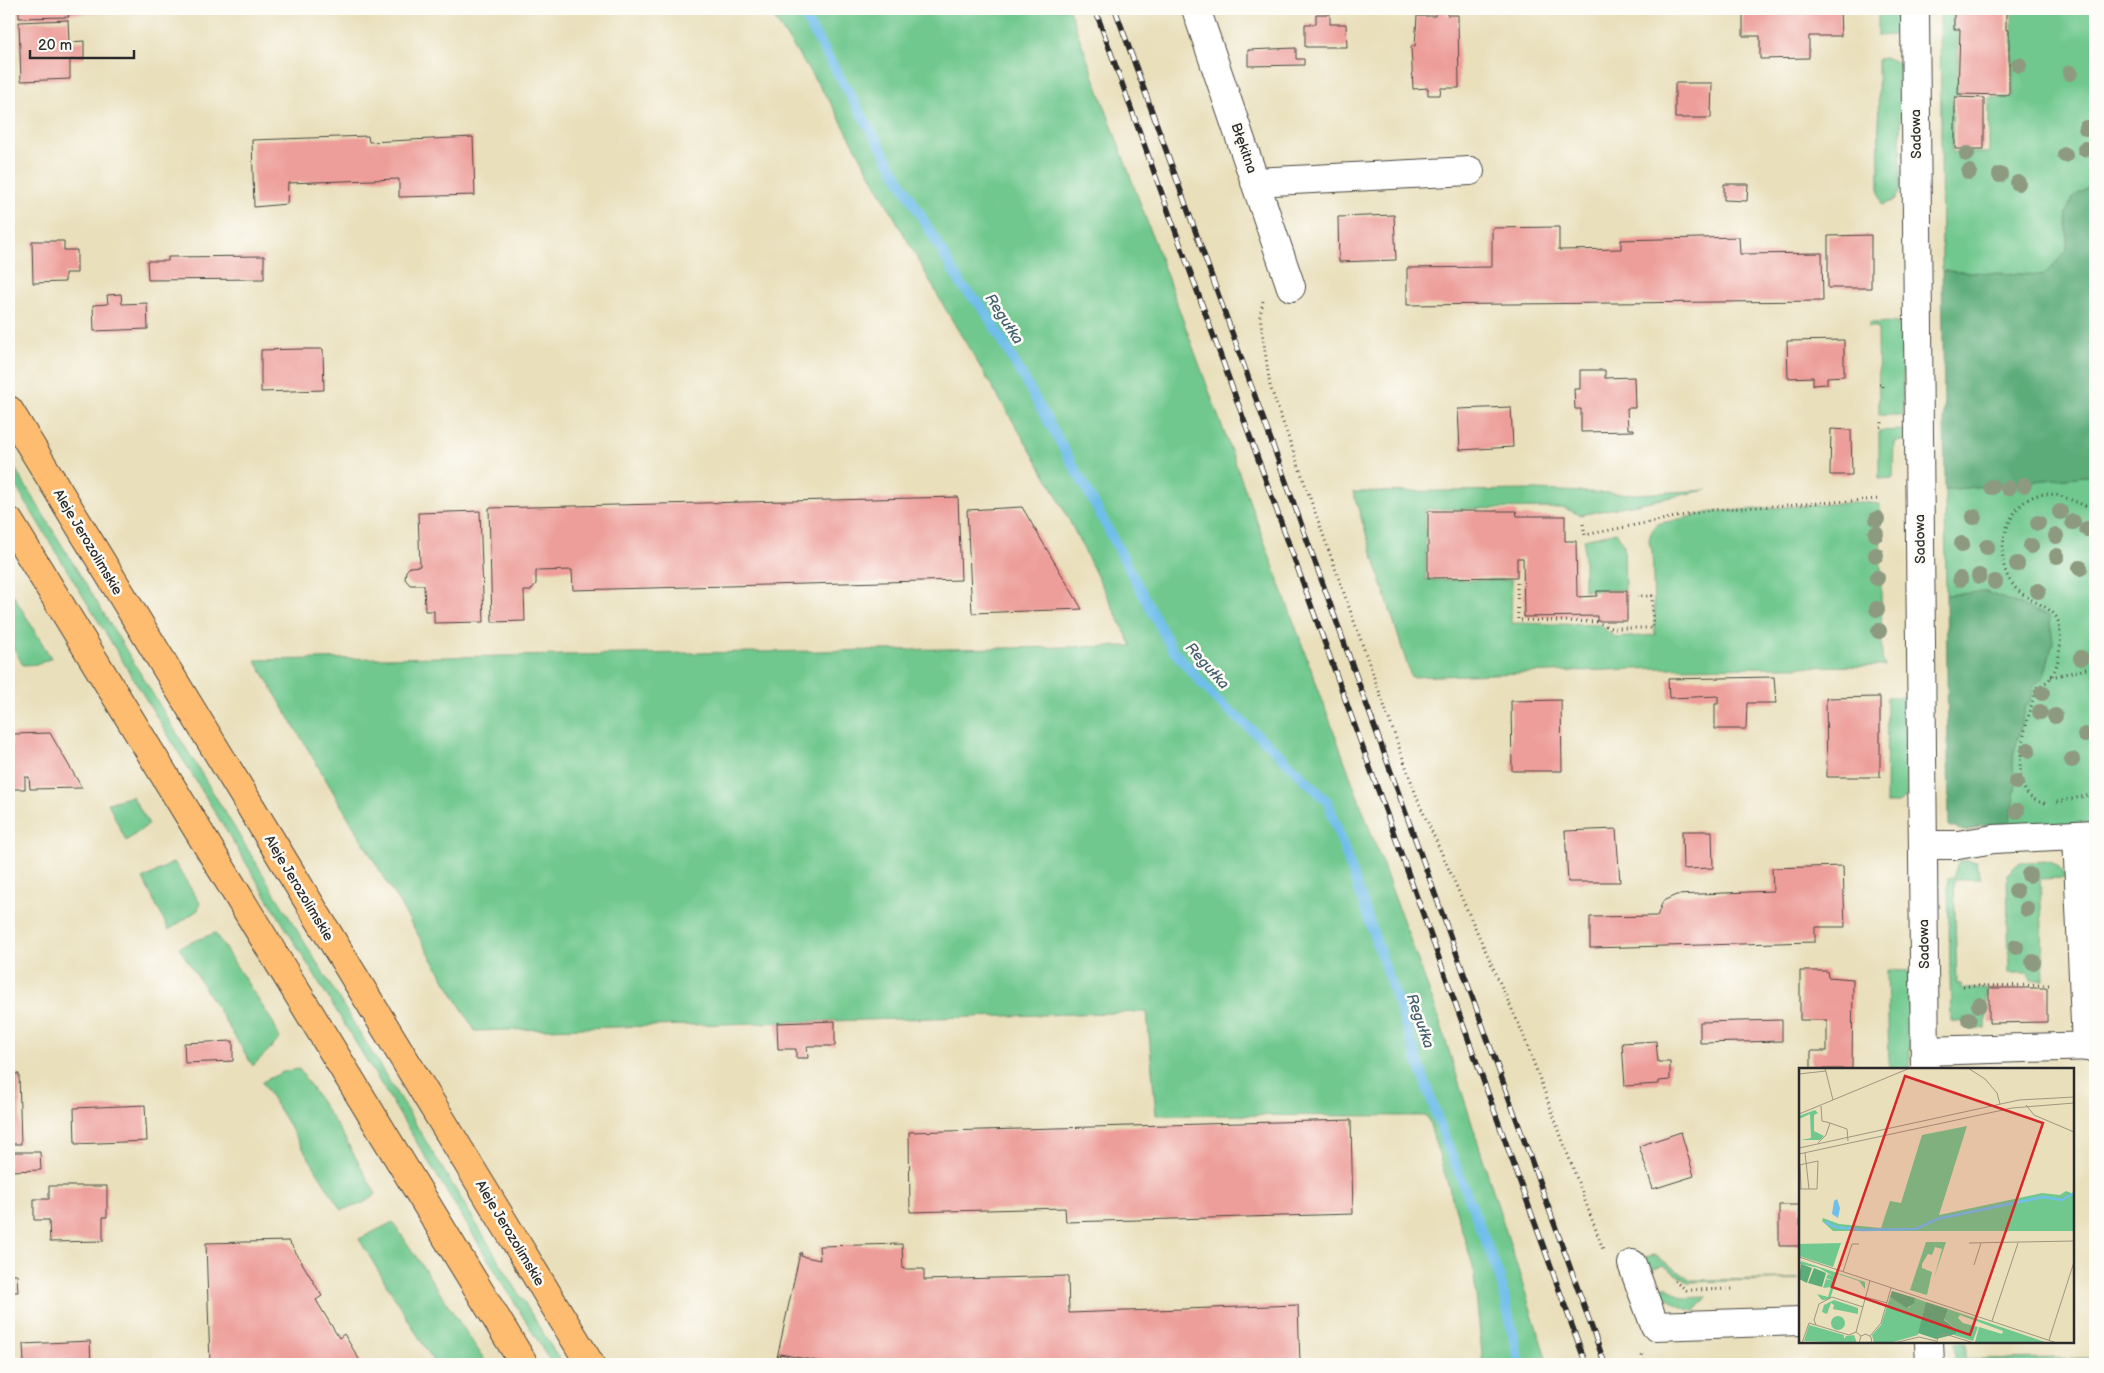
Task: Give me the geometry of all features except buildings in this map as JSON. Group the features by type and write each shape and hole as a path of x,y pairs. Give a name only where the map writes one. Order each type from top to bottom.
{"main road":[{"name":"Aleje Jerozolimskie","path":"9,410 590,1364"},
{"path":"9,521 524,1364"}],"street":[{"name":"Błękitna","path":"1196,9 1291,287"},
{"name":"Sadowa","path":"1915,9 1925,1060"},
{"path":"1256,182 1470,171"},
{"path":"1923,845 1958,845 1994,840 2086,834 2090,1047 1925,1060"},
{"path":"1636,1274 1655,1326 1799,1321"},
{"path":"1929,1343 1930,1364"}],"path":[{"path":"1291,287 1264,297 1260,316 1270,386 1419,803 1523,1034 1604,1250"},
{"path":"1879,384 1882,384 1882,390"},
{"path":"1880,427 1882,426 1882,420"},
{"path":"2051,678 2059,650 2058,621 2048,609 2025,597 2010,580 2002,557 2004,530 2017,509 2027,501 2044,495 2055,495 2095,510"},
{"path":"1583,524 1585,535 1711,510 1880,499"},
{"path":"1517,583 1518,620 1597,622 1611,628 1653,628 1652,596 1637,596"},
{"path":"2095,666 2051,678 2036,688 2021,750 2019,767 2024,785 2032,798 2041,802 2054,802 2095,794"},
{"path":"1963,986 2053,984 2053,992"},
{"path":"1636,1274 1664,1276 1687,1290 1740,1289"}],"green space":[{"path":"768,9 1069,9 1436,1010 1548,1364 1483,1364 1473,1266 1427,1116 1156,1115 1147,1012 475,1031 255,660 1132,646 1053,488 946,310 832,105"},
{"path":"1878,9 1901,9 1901,23 1893,35 1878,36"},
{"path":"1940,9 1953,9 1953,31 1958,31 1958,95 1953,96 1952,152 1989,153 1989,98 2013,97 2012,9 2095,9 2095,181 2072,198 2067,213 2067,251 2044,275 1942,271"},
{"path":"1886,58 1900,63 1901,188 1895,200 1882,205 1879,193 1878,59"},
{"path":"2095,181 2095,475 1945,490 1942,271 2044,275 2067,251 2067,213 2072,198"},
{"path":"1894,322 1903,331 1903,415 1879,415 1878,327 1869,327 1869,323"},
{"path":"1904,430 1904,441 1894,442 1893,478 1879,479 1879,431"},
{"path":"9,459 562,1364 552,1364 9,475"},
{"path":"2095,475 2095,823 2009,825 2016,785 2012,761 2026,705 2029,703 2034,686 2044,676 2053,642 2049,617 1986,592 1946,595 1945,490"},
{"path":"1535,490 1637,494 1707,490 1580,515 1564,508 1425,509 1426,580 1512,580 1511,623 1600,625 1616,638 1655,635 1652,550 1649,540 1657,524 1712,512 1861,502 1880,504 1882,658 1885,666 1661,668 1411,677 1353,492"},
{"path":"1616,532 1624,545 1625,590 1584,590 1584,539"},
{"path":"9,588 51,658 39,664 23,665 9,640"},
{"path":"1986,592 2049,616 2053,642 2044,676 2034,686 2029,703 2026,705 2012,761 2016,785 2009,825 1981,826 1967,832 1949,826 1946,595"},
{"path":"1887,697 1906,697 1907,797 1898,803 1886,803"},
{"path":"132,796 149,824 126,841 108,803"},
{"path":"1959,860 1977,862 1980,879 1954,879 1957,984 1961,984 1961,989 1987,989 1986,1029 1974,1028 1973,1023 1951,1021 1948,878 1953,877"},
{"path":"2051,861 2058,865 2066,878 2040,879 2044,980 2030,980 2028,973 2009,973 2007,874 2020,862"},
{"path":"174,862 200,903 198,910 169,930 143,879"},
{"path":"215,933 274,1024 280,1039 253,1066 179,947"},
{"path":"1887,970 1909,971 1910,1068 1889,1068"},
{"path":"299,1069 343,1135 376,1194 362,1204 341,1210 262,1082 285,1071"},
{"path":"393,1222 486,1362 484,1364 435,1364 359,1239"},
{"path":"1655,1255 1691,1280 1799,1279 1688,1282 1663,1265 1649,1270 1645,1259 1624,1266 1623,1261"},
{"path":"1666,1286 1683,1298 1707,1297 1695,1311 1690,1310 1675,1303 1658,1289"},
{"path":"1955,1343 1966,1343 1966,1359 2095,1358 2095,1364 1955,1364"}],"waterway":[{"name":"Regułka","path":"800,9 962,286 983,308 994,326 1086,488 1172,649 1216,699 1276,751 1328,802 1439,1122 1500,1278 1520,1364"}],"railway":[{"path":"1095,9 1586,1364"},
{"path":"1115,9 1605,1364"}]}
